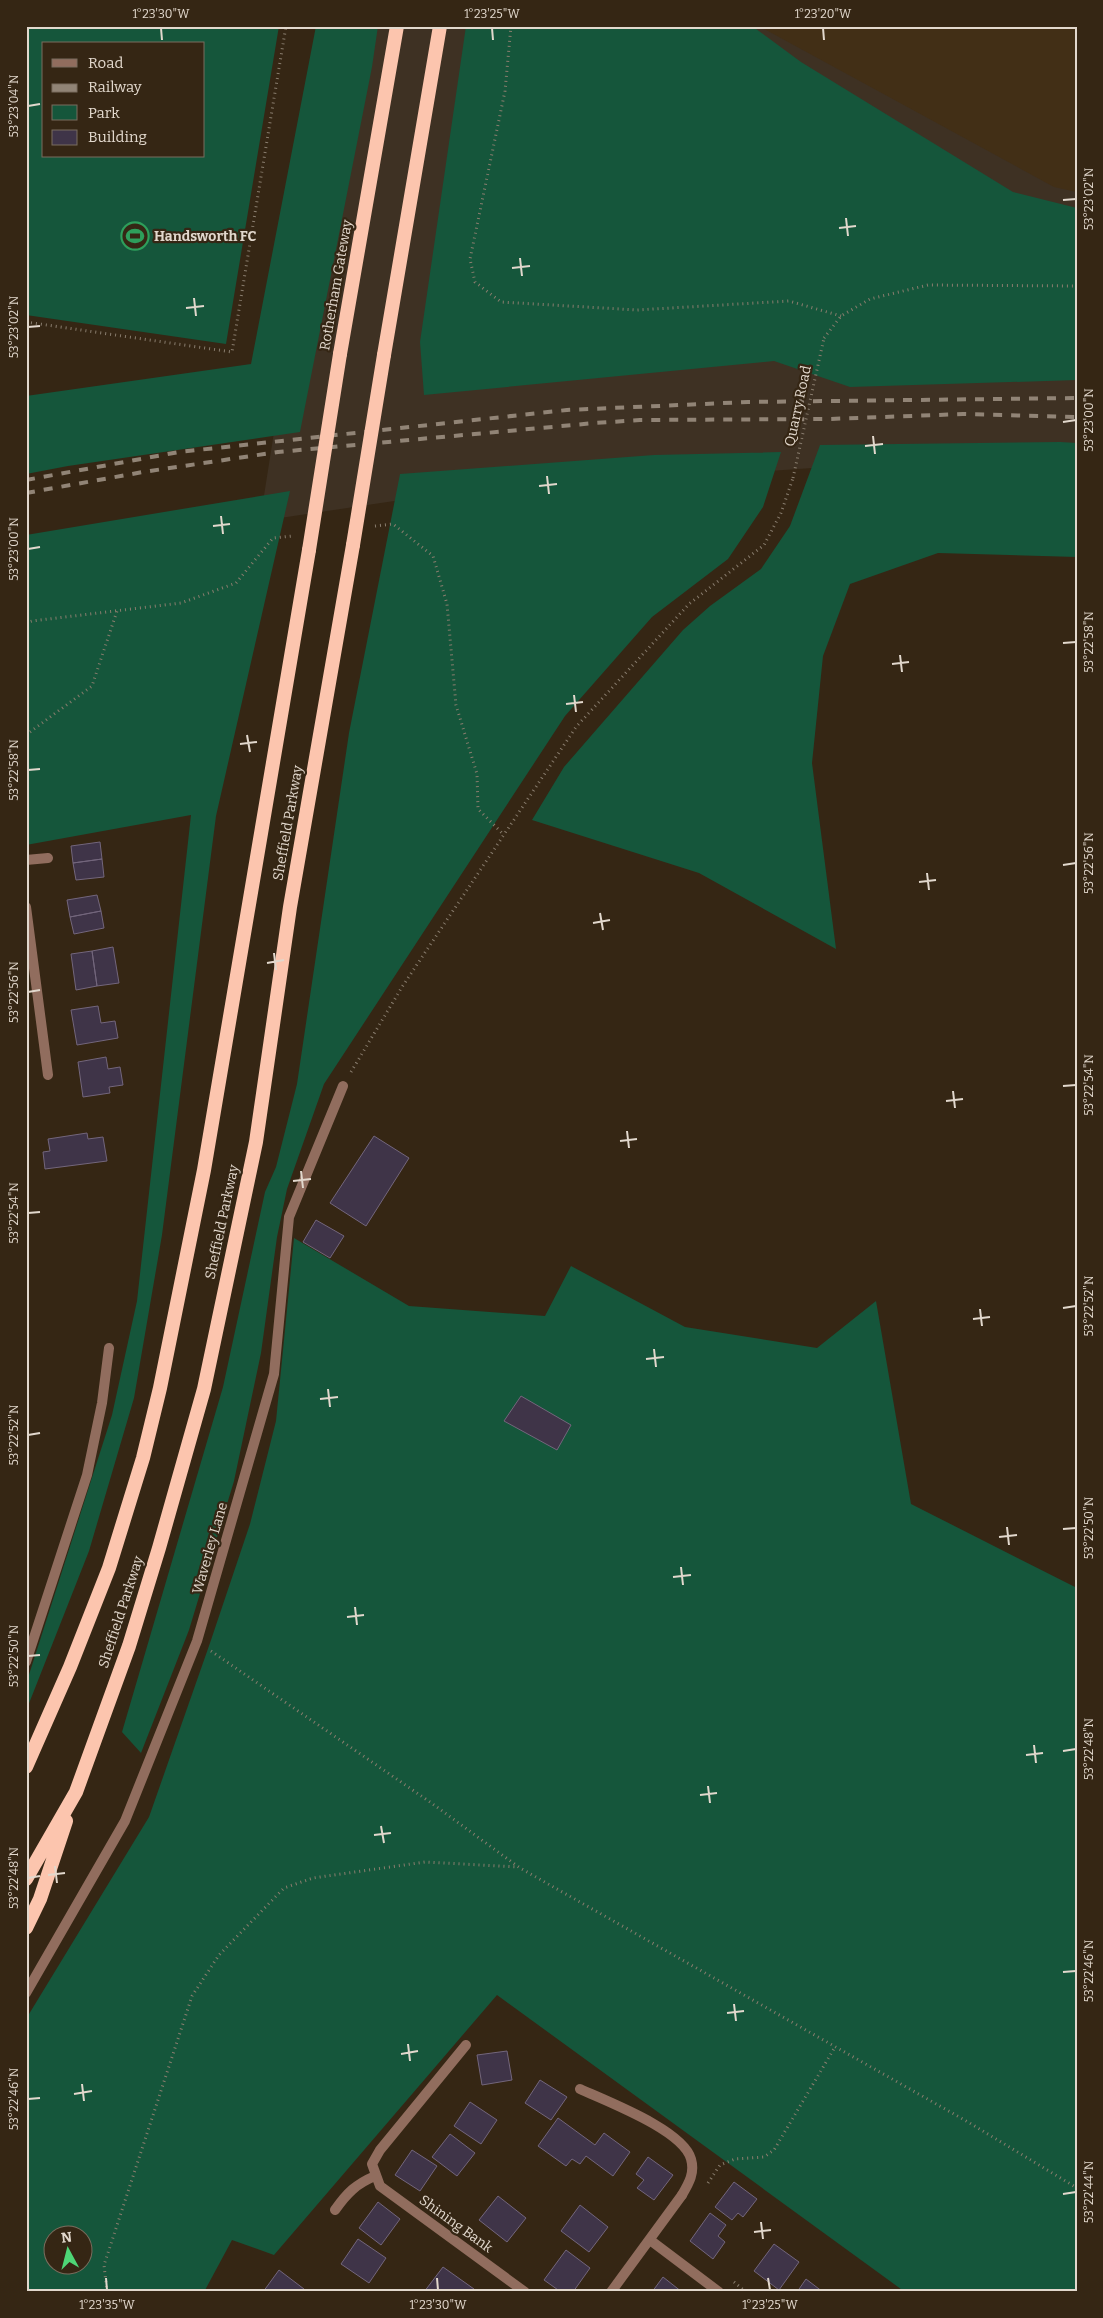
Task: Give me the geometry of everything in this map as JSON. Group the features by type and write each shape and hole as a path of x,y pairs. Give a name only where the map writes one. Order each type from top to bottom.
{"highway":[{"name":"Rotherham Gateway","path":"309,550 340,354 397,26"},
{"name":"Sheffield Parkway","path":"26,1879 76,1792 129,1646 204,1389 256,1142 290,907 440,26"},
{"name":"Sheffield Parkway","path":"26,1767 70,1667 109,1568 143,1458 160,1388 204,1170 309,550"},
{"path":"26,1928 40,1899 76,1792"}],"street":[{"path":"26,860 48,858"},
{"path":"26,907 48,1075"},
{"name":"Waverley Lane","path":"26,1993 125,1821 197,1641 274,1374 289,1217 343,1086"},
{"path":"26,1662 87,1475 102,1404 109,1348"},
{"path":"335,2210 348,2192 360,2182 375,2176 372,2164 380,2150 466,2045"},
{"path":"580,2089 666,2130 683,2144 692,2160 692,2177 682,2195 611,2292"},
{"name":"Shining Bank","path":"375,2176 380,2186 525,2292"},
{"path":"650,2240 719,2292"}],"path":[{"path":"26,322 232,352 286,26"},
{"path":"511,26 505,91 470,259 475,282 501,302 637,310 789,301 841,316 870,299 928,285 1077,286"},
{"name":"Quarry Road","path":"343,1086 402,987 576,726 689,604 764,545 781,513 793,478 824,338 841,316"},
{"path":"366,527 393,524 432,556 447,604 456,705 477,774 478,809 503,834"},
{"path":"26,623 181,603 236,583 273,538 301,535"},
{"path":"26,735 92,686 116,611"},
{"path":"197,1641 422,1796 520,1868 968,2122 1077,2188"},
{"path":"106,2292 104,2266 192,1996 219,1955 284,1888 313,1878 425,1862 520,1868"},
{"path":"705,2187 720,2165 735,2159 764,2157 774,2150 835,2047"},
{"path":"727,2277 746,2292"}],"shaded area":[{"path":"338,26 1077,26 1077,464 884,463 441,494 260,521"},
{"path":"759,26 1077,26 1077,192 1054,187"}],"green space":[{"name":"Handsworth FC","path":"26,26 279,26 226,344 26,315"},
{"path":"316,26 378,26 372,67 300,432 68,466 26,474 26,396 251,364"},
{"path":"466,26 752,26 801,62 1013,192 1077,208 1077,380 850,387 774,361 424,395 420,342"},
{"path":"1077,443 1077,557 938,553 850,584 823,656 812,763 836,949 699,873 532,820 564,767 683,630 710,606 761,569 790,526 820,445"},
{"path":"781,452 763,507 728,559 652,617 565,716 324,1084 287,1189 277,1237 261,1353 234,1481 189,1630 141,1753 122,1732 223,1387 265,1192 276,1167 297,1084 349,733 400,474 654,455"},
{"path":"290,491 216,816 162,1235 134,1398 89,1551 26,1711 26,1684 112,1415 137,1301 191,815 26,845 26,535"},
{"path":"294,1238 409,1306 545,1316 571,1266 685,1327 817,1348 876,1301 911,1504 1077,1588 1077,2292 905,2292 497,1995 274,2255 232,2240 204,2292 26,2292 26,2019 149,1817 250,1524 276,1421"}],"building":[{"path":"100,842 102,859 73,863 71,846"},
{"path":"102,859 104,877 76,880 73,863"},
{"path":"97,895 101,911 70,917 67,900"},
{"path":"101,911 104,928 74,934 70,917"},
{"path":"113,947 119,983 97,986 92,951"},
{"path":"92,951 97,986 76,990 71,954"},
{"path":"98,1006 101,1023 115,1021 118,1038 77,1045 71,1010"},
{"path":"106,1057 108,1069 120,1067 123,1085 109,1087 110,1093 83,1097 78,1062"},
{"path":"87,1133 88,1139 103,1137 107,1161 45,1169 43,1152 50,1151 48,1139"},
{"path":"374,1136 409,1158 366,1226 330,1203"},
{"path":"316,1220 344,1236 330,1258 303,1242"},
{"path":"521,1396 571,1425 557,1450 504,1421"},
{"path":"507,2051 512,2080 482,2085 477,2055"},
{"path":"540,2080 567,2097 551,2120 525,2103"},
{"path":"470,2102 497,2120 481,2144 454,2126"},
{"path":"558,2118 595,2145 604,2133 630,2152 613,2176 586,2156 580,2164 572,2159 566,2166 538,2146"},
{"path":"450,2134 475,2153 457,2176 432,2157"},
{"path":"412,2150 437,2166 420,2191 395,2175"},
{"path":"648,2157 673,2175 654,2200 637,2188 644,2180 636,2174"},
{"path":"734,2182 757,2199 743,2217 738,2213 732,2220 715,2207"},
{"path":"498,2196 526,2218 507,2242 479,2220"},
{"path":"378,2202 400,2219 381,2245 359,2228"},
{"path":"580,2205 608,2227 589,2252 561,2231"},
{"path":"710,2213 726,2225 718,2236 725,2242 713,2259 690,2241"},
{"path":"358,2239 386,2258 369,2283 341,2264"},
{"path":"774,2244 799,2262 779,2290 754,2271"},
{"path":"566,2250 590,2268 573,2292 561,2292 544,2280"},
{"path":"443,2267 474,2289 472,2292 424,2292"},
{"path":"279,2270 304,2289 301,2292 263,2292"},
{"path":"663,2277 682,2292 652,2292"},
{"path":"806,2279 823,2292 797,2292"}],"railway":[{"path":"26,480 179,452 567,410 748,402 1077,398"},
{"path":"26,493 143,472 278,452 595,423 640,420 830,419 963,414 1077,417"}],"place":[{"name":"Handsworth FC","path":"135,236"}]}
